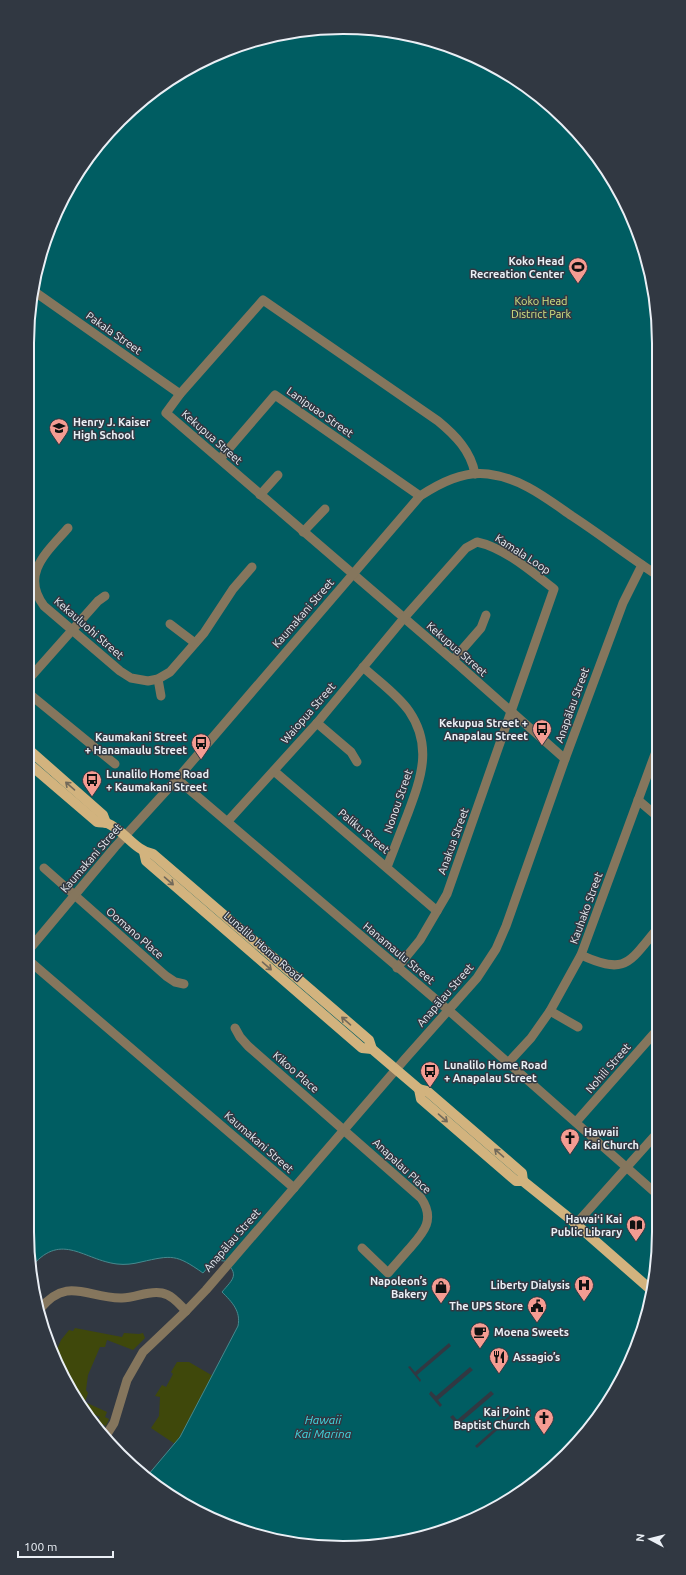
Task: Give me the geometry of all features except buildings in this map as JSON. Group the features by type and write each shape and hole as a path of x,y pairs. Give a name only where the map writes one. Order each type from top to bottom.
{"main road":[{"name":"Lunalilo Home Road","path":"34,754 103,815 106,823"},
{"name":"Lunalilo Home Road","path":"34,768 97,822 106,823 144,852 146,861 350,1038 362,1048 372,1049 396,1069 419,1089 421,1099 516,1181 523,1181 576,1224 647,1286"}],"street":[{"name":"Pakala Street","path":"38,294 180,394"},
{"name":"Kekupua Street","path":"474,474 472,462 463,446 452,433 438,421 264,300 180,394 166,413 453,660 565,759"},
{"name":"Lanipuao Street","path":"220,459 275,395 420,496"},
{"name":"Kaumakani Street","path":"34,944 125,836 177,778 420,496 445,481 474,474 488,474 516,481 530,488 652,572"},
{"path":"260,495 278,475"},
{"path":"304,532 325,509"},
{"name":"Kekauluohi Street","path":"34,574 40,561 68,528"},
{"name":"Kamala Loop","path":"404,618 466,548 477,542 490,544 554,589 512,712"},
{"name":"Anapālau Street","path":"108,1432 114,1423 127,1380 137,1360 150,1343 186,1311 345,1130 396,1069 477,978 496,949 506,926 565,759 623,603 642,565"},
{"path":"161,696 158,679 170,672 195,643 211,623 233,589 252,567"},
{"name":"Kekauluohi Street","path":"34,587 41,602 125,675 141,680 158,679"},
{"path":"34,673 98,601 105,596"},
{"path":"453,660 481,628 486,616"},
{"name":"Waiopua Street","path":"228,821 317,723 404,618"},
{"path":"170,624 195,643"},
{"name":"Nonou Street","path":"363,668 406,707 416,724 423,749 423,762 419,782 387,867"},
{"path":"34,698 115,764"},
{"name":"Anakua Street","path":"397,968 420,940 447,894 512,712"},
{"path":"317,723 351,752 357,762"},
{"name":"Kauhako Street","path":"508,1063 531,1038 550,1011 582,955 652,762"},
{"name":"Paliku Street","path":"274,771 437,911"},
{"name":"Hanamaulu Street","path":"177,778 397,968 448,1010 652,1190"},
{"path":"638,800 652,813"},
{"name":"Oomano Place","path":"44,868 166,976 175,982 184,984"},
{"path":"582,955 606,965 618,965 627,962 634,956 652,935"},
{"name":"Kaumakani Street","path":"34,965 294,1188"},
{"path":"550,1011 578,1027"},
{"name":"Kikoo Place","path":"236,1028 240,1037 248,1046 345,1130"},
{"name":"Nohili Street","path":"576,1122 652,1036"},
{"name":"Anapalau Place","path":"345,1130 421,1198 427,1212 427,1223 424,1232 388,1273 362,1248"},
{"path":"576,1224 652,1139"},
{"path":"43,1305 53,1295 64,1291 74,1290 121,1298 148,1293 161,1293 174,1299 186,1311"}],"green space":[{"path":"75,1328 122,1337 124,1333 143,1333 145,1338 133,1350 107,1340 105,1347 100,1347 88,1375 86,1390 88,1393 85,1402 107,1412 105,1417 109,1419 106,1426 101,1423 99,1421 100,1417 94,1414 86,1404 66,1369 57,1348 61,1340 69,1330 73,1331"},
{"path":"177,1362 189,1362 213,1376 175,1444 151,1428 159,1416 160,1397 155,1396 162,1385 166,1387 173,1374 171,1372"}],"water":[{"name":"Hawaii Kai Marina","path":"343,34 383,37 403,40 442,50 480,66 515,86 547,111 575,139 600,171 620,206 636,244 646,283 652,343 652,1232 646,1292 636,1331 611,1386 600,1404 575,1436 547,1464 515,1489 498,1500 442,1525 403,1535 343,1541 303,1538 283,1535 244,1525 206,1509 188,1500 150,1473 180,1437 238,1326 239,1321 237,1311 222,1292 230,1283 233,1276 232,1270 225,1261 214,1260 203,1273 180,1259 167,1257 132,1264 120,1264 105,1262 64,1249 54,1250 44,1255 36,1262 34,1232 34,343 40,283 50,244 75,188 86,171 111,139 139,111 155,98 171,86 206,66 244,50 283,40 323,35"}],"pier":[{"path":"449,1343 451,1346 417,1375 421,1380 420,1382 408,1367 410,1366 415,1372"},
{"path":"470,1367 473,1370 438,1400 442,1405 440,1407 429,1394 431,1391 436,1396"},
{"path":"491,1391 494,1394 460,1423 464,1429 462,1431 450,1417 453,1415 457,1420"},
{"path":"511,1414 513,1416 477,1448 475,1446"}],"place":[{"name":"Koko Head Recreation Center","path":"578,284"},
{"name":"Henry J. Kaiser High School","path":"59,445"},
{"name":"Kekupua Street + Anapalau Street","path":"542,746"},
{"name":"Kaumakani Street + Hanamaulu Street","path":"201,760"},
{"name":"Lunalilo Home Road + Kaumakani Street","path":"92,797"},
{"name":"Lunalilo Home Road + Anapalau Street","path":"430,1088"},
{"name":"Hawaii Kai Church","path":"570,1155"},
{"name":"Hawaiʻi Kai Public Library","path":"636,1242"},
{"name":"Liberty Dialysis","path":"584,1302"},
{"name":"Napoleon’s Bakery","path":"441,1304"},
{"name":"The UPS Store","path":"537,1323"},
{"name":"Moena Sweets","path":"480,1349"},
{"name":"Assagio’s","path":"499,1374"},
{"name":"Kai Point Baptist Church","path":"544,1435"}],"park label":[{"name":"Koko Head District Park","path":"541,307"}]}
